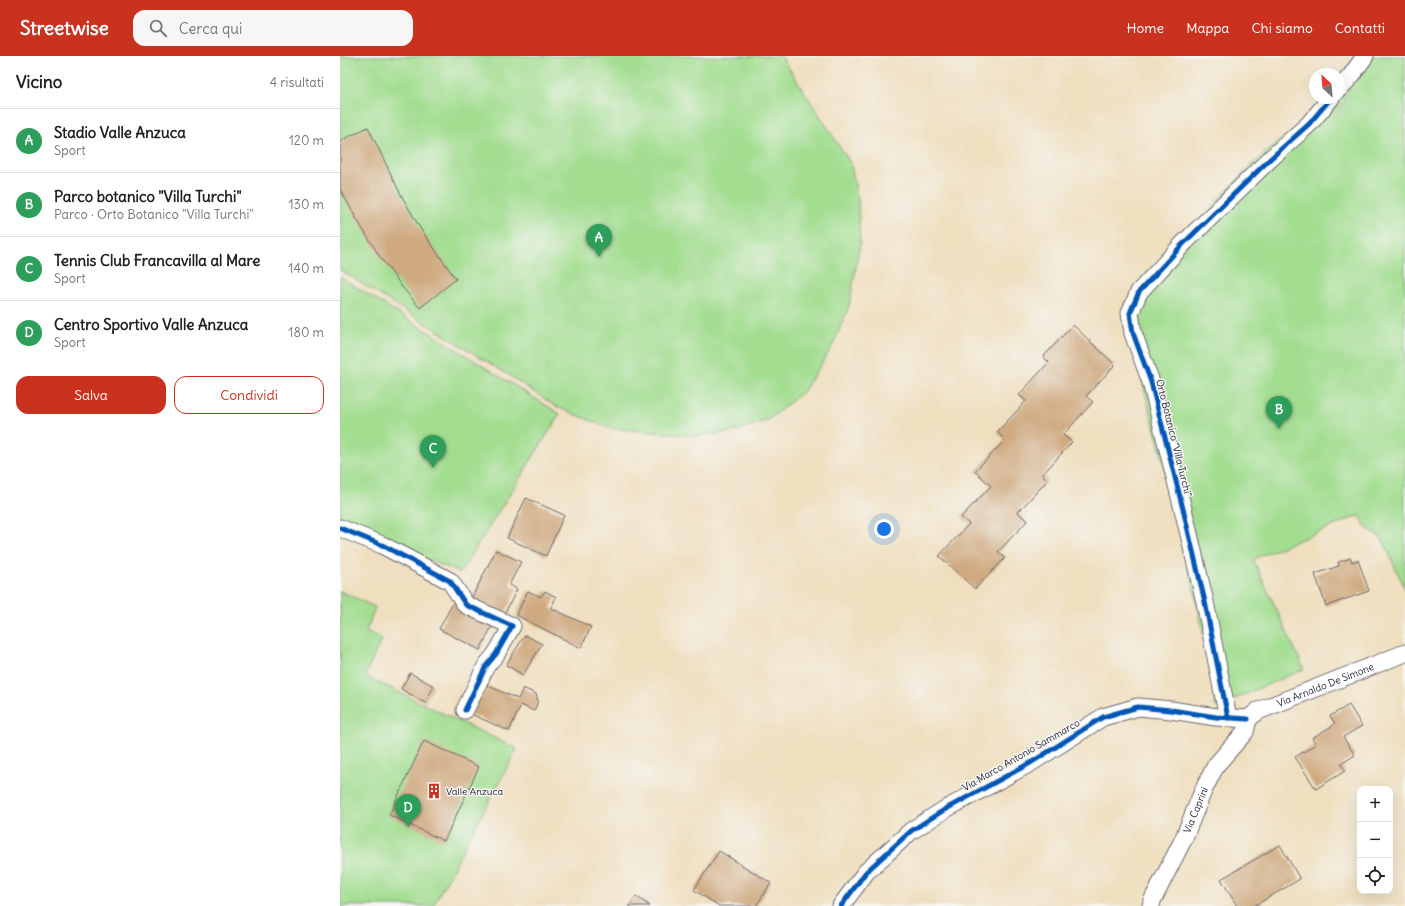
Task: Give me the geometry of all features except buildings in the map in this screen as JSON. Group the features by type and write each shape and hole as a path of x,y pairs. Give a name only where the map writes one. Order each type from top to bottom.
{"street":[{"path":"1345,82 1365,56"},
{"name":"Orto Botanico \"Villa Turchi\"","path":"1222,718 1205,602 1183,509 1150,382 1133,333 1130,313 1138,292 1183,244 1270,158 1309,124 1326,104"},
{"path":"340,528 382,545 450,581 466,605 512,626 496,654 486,666 465,710"},
{"name":"Via Arnaldo De Simone","path":"1248,719 1258,711 1405,653"},
{"name":"Via Marco Antonio Sammarco","path":"841,906 866,872 911,831 944,810 1032,762 1103,717 1138,707 1171,710 1222,718 1248,719"},
{"name":"Via Caprini","path":"1151,906 1152,901 1183,840 1203,791 1216,766 1245,732 1248,719"}],"green space":[{"path":"340,56 781,56 851,164 858,200 860,244 849,306 832,347 804,391 768,420 732,432 695,436 609,428 557,407 507,374 340,270"},
{"path":"1356,56 1405,56 1405,589 1382,538 1366,528 1360,515 1253,559 1304,669 1216,707 1213,675 1181,531 1132,342 1137,302 1213,205 1251,165 1277,143 1331,104 1345,104 1345,70"},
{"path":"340,277 560,414 460,573 340,523"},
{"path":"340,591 375,607 366,632 382,638 365,676 517,749 433,906 340,906"}],"cycle path":[{"path":"1228,718 1205,602 1183,509 1151,382 1133,333 1130,313 1139,292 1183,244 1270,159 1309,124 1326,104"},
{"path":"340,528 382,545 450,581 466,605 512,626 496,654 486,666 465,710"},
{"path":"841,906 866,872 911,831 944,810 1032,762 1103,717 1138,707 1171,710 1216,717 1248,719"}],"place":[{"name":"Stadio Valle Anzuca","path":"599,257"},
{"name":"Parco botanico \"Villa Turchi\"","path":"1279,429"},
{"name":"Tennis Club Francavilla al Mare","path":"433,468"},
{"name":"Valle Anzuca","path":"434,791"},
{"name":"Centro Sportivo Valle Anzuca","path":"408,827"}]}
